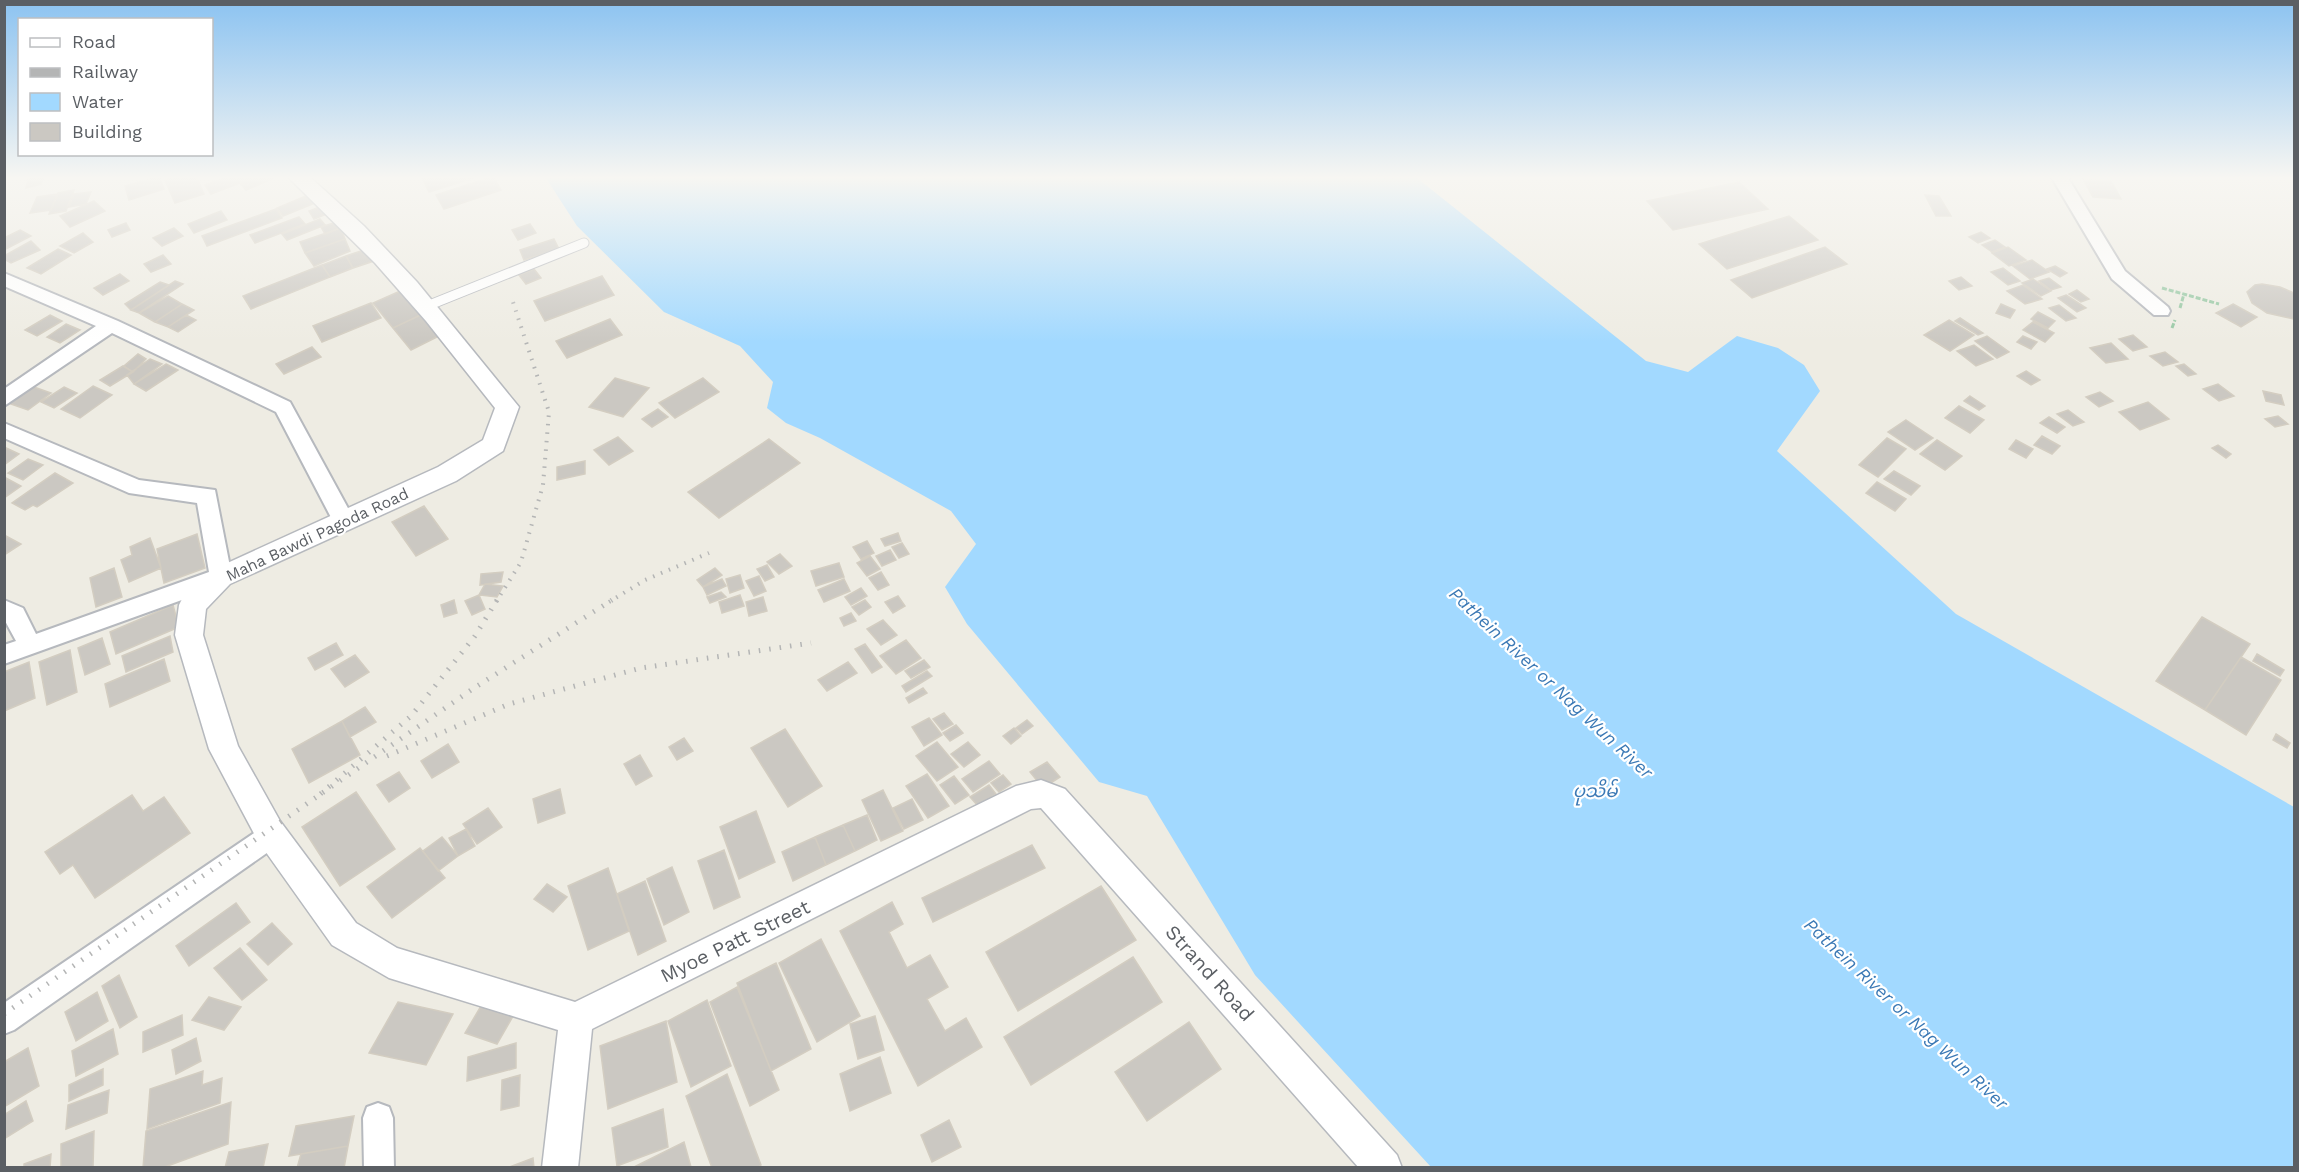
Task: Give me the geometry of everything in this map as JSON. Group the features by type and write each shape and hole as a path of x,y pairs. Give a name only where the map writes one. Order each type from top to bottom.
{"street":[{"name":"Maha Bawdi Pagoda Road","path":"358,233 427,306 507,407 494,445 447,474 221,577 194,605 189,635 224,749 272,835 344,934 389,962 576,1019"},
{"path":"2093,233 2118,275 2161,311"},
{"path":"4,279 111,325 283,407 344,521"},
{"path":"4,399 111,325"},
{"path":"4,430 136,487 207,496 221,577 4,656"},
{"path":"4,609 15,614 30,646"},
{"name":"Strand Road","path":"1027,796 1041,794 1054,799 1384,1167"},
{"name":"Myoe Patt Street","path":"576,1019 1027,796"},
{"path":"4,1020 272,835"},
{"path":"560,1167 576,1019"},
{"path":"378,1118 379,1167"}],"lane":[{"path":"427,306 585,243"}],"path":[{"path":"2118,275 2219,304"}],"water":[{"name":"ပုသိမ်","path":"584,233 1485,233 1646,361 1688,372 1737,336 1778,348 1804,365 1820,391 1777,451 1956,614 2294,807 2294,1167 1431,1167 1255,975 1147,796 1099,782 967,624 945,587 976,544 951,511 820,438 786,423 767,408 773,382 740,346 664,312"}],"building":[{"path":"15,233 25,233 31,236 4,250 4,238"},
{"path":"83,233 93,242 74,253 60,246"},
{"path":"110,233 123,233 112,237"},
{"path":"164,233 179,233 183,236 162,246 153,238"},
{"path":"211,233 243,233 207,246 202,236"},
{"path":"256,233 282,233 255,243 250,235"},
{"path":"285,233 306,233 287,240 282,234"},
{"path":"327,233 343,233 345,239 305,253 300,242"},
{"path":"514,233 536,233 518,240"},
{"path":"1735,233 1809,233 1818,240 1727,269 1699,244"},
{"path":"1982,233 1990,238 1978,243 1969,237"},
{"path":"345,239 350,251 314,266 305,253"},
{"path":"554,239 559,249 524,260 520,250"},
{"path":"1995,240 2005,247 1992,252 1982,245"},
{"path":"31,241 40,250 11,263 4,259 4,256"},
{"path":"1825,247 1847,264 1752,298 1731,280"},
{"path":"2008,247 2026,260 2009,266 1992,253"},
{"path":"370,248 377,260 353,268 346,256"},
{"path":"58,249 71,255 41,274 27,268"},
{"path":"163,255 171,264 151,272 144,264"},
{"path":"346,256 353,268 330,277 322,265"},
{"path":"2032,260 2049,272 2030,279 2013,266"},
{"path":"322,265 330,277 251,309 243,296"},
{"path":"2055,266 2067,273 2060,277 2047,269"},
{"path":"2003,268 2020,281 2008,285 1991,272"},
{"path":"534,269 541,278 526,284 519,275"},
{"path":"120,274 129,281 103,295 94,288"},
{"path":"602,276 614,295 545,321 534,301"},
{"path":"1961,277 1972,286 1959,290 1949,281"},
{"path":"2049,278 2061,287 2051,290 2039,281"},
{"path":"2033,279 2051,291 2041,296 2022,283"},
{"path":"175,281 183,284 139,313 131,310"},
{"path":"160,282 169,285 131,310 125,304"},
{"path":"2023,285 2042,299 2025,304 2007,291"},
{"path":"2255,285 2280,287 2294,293 2294,319 2267,313 2252,303 2247,292"},
{"path":"407,288 427,312 393,328 373,303"},
{"path":"2077,290 2089,299 2081,302 2069,294"},
{"path":"2066,295 2086,308 2077,312 2058,298"},
{"path":"168,296 182,304 155,322 139,313"},
{"path":"371,303 381,318 322,342 313,326"},
{"path":"182,304 194,310 168,327 155,322"},
{"path":"2001,304 2015,310 2010,318 1996,313"},
{"path":"2233,304 2257,317 2241,327 2216,313"},
{"path":"2059,305 2076,318 2066,321 2049,308"},
{"path":"427,312 445,333 411,350 393,328"},
{"path":"2038,312 2055,321 2048,328 2031,319"},
{"path":"50,315 62,321 37,336 25,330"},
{"path":"186,315 196,320 178,332 168,327"},
{"path":"1960,318 1983,333 1978,335 1955,321"},
{"path":"610,319 622,335 567,358 556,341"},
{"path":"1949,320 1974,335 1950,351 1924,335"},
{"path":"2033,322 2054,333 2045,342 2023,330"},
{"path":"66,324 80,330 60,343 47,337"},
{"path":"2133,335 2147,347 2133,351 2119,339"},
{"path":"1987,336 2009,352 1997,358 1975,341"},
{"path":"2023,336 2037,342 2031,349 2017,342"},
{"path":"2111,343 2128,359 2106,363 2090,348"},
{"path":"1974,345 1993,359 1976,366 1957,351"},
{"path":"312,347 321,357 284,374 276,364"},
{"path":"2165,352 2178,362 2163,366 2150,356"},
{"path":"138,354 146,359 133,372 124,366"},
{"path":"150,359 162,364 134,384 127,375"},
{"path":"166,364 178,370 146,391 134,384"},
{"path":"2184,364 2196,374 2188,376 2176,366"},
{"path":"123,366 133,372 110,386 100,380"},
{"path":"2026,371 2040,380 2031,385 2017,376"},
{"path":"615,378 649,388 623,417 589,407"},
{"path":"703,378 719,392 675,418 659,403"},
{"path":"2218,384 2234,396 2219,401 2203,389"},
{"path":"31,386 51,393 28,410 8,403"},
{"path":"93,386 112,395 80,418 61,409"},
{"path":"64,387 77,393 54,408 41,402"},
{"path":"2263,391 2281,395 2284,405 2266,401"},
{"path":"2100,392 2113,401 2099,407 2086,397"},
{"path":"1970,396 1985,406 1979,410 1964,401"},
{"path":"2148,402 2169,419 2140,430 2119,412"},
{"path":"1959,406 1984,420 1970,433 1945,418"},
{"path":"658,409 668,417 652,427 642,419"},
{"path":"2068,410 2084,422 2073,426 2057,414"},
{"path":"2278,416 2288,424 2275,427 2265,419"},
{"path":"2049,417 2065,427 2057,433 2040,423"},
{"path":"1906,420 1933,438 1915,450 1888,432"},
{"path":"2042,436 2060,446 2052,454 2034,445"},
{"path":"618,437 633,451 609,465 594,450"},
{"path":"1887,438 1906,449 1878,477 1859,465"},
{"path":"769,439 800,463 719,518 688,492"},
{"path":"1937,440 1962,456 1945,470 1920,454"},
{"path":"2016,440 2033,449 2026,458 2009,449"},
{"path":"2218,445 2231,454 2226,458 2212,448"},
{"path":"4,447 19,454 4,465"},
{"path":"28,459 43,465 23,480 8,473"},
{"path":"585,461 585,474 557,480 557,467"},
{"path":"1894,471 1920,486 1911,495 1884,479"},
{"path":"55,473 73,483 37,507 33,505 25,510 12,503"},
{"path":"4,477 21,486 4,498"},
{"path":"1877,482 1906,499 1895,511 1866,493"},
{"path":"424,506 448,539 416,556 392,522"},
{"path":"898,533 901,541 885,546 881,539"},
{"path":"197,534 205,568 164,583 157,549"},
{"path":"4,535 21,544 4,555"},
{"path":"150,538 161,568 129,582 121,560 132,555 130,547"},
{"path":"867,541 874,553 861,559 853,547"},
{"path":"902,543 909,554 899,558 892,547"},
{"path":"890,550 896,560 882,566 876,556"},
{"path":"780,554 792,566 779,574 767,562"},
{"path":"870,556 880,569 867,576 857,563"},
{"path":"839,563 844,577 816,586 811,571"},
{"path":"767,565 774,577 765,581 757,569"},
{"path":"114,568 122,597 96,607 90,578"},
{"path":"715,568 722,575 703,587 697,580"},
{"path":"503,572 501,582 480,585 481,574"},
{"path":"881,572 889,585 878,590 869,578"},
{"path":"740,575 744,588 730,593 726,579"},
{"path":"759,576 766,591 754,596 746,581"},
{"path":"722,579 726,586 707,595 703,587"},
{"path":"844,579 850,591 824,602 818,590"},
{"path":"485,584 503,586 497,597 479,595"},
{"path":"861,588 867,596 851,605 845,597"},
{"path":"721,592 726,597 710,603 707,597"},
{"path":"479,595 485,609 472,615 465,601"},
{"path":"740,595 744,606 722,613 719,602"},
{"path":"898,596 905,606 893,613 885,602"},
{"path":"763,597 767,611 749,616 746,602"},
{"path":"454,600 457,613 444,617 441,605"},
{"path":"865,600 871,607 859,615 852,607"},
{"path":"173,605 179,627 116,654 110,632"},
{"path":"851,613 856,621 844,626 840,618"},
{"path":"2202,617 2250,644 2205,710 2156,681"},
{"path":"883,620 897,635 881,645 867,629"},
{"path":"170,636 173,652 126,672 122,656"},
{"path":"102,638 110,664 85,675 78,648"},
{"path":"906,640 921,658 896,674 880,656"},
{"path":"336,643 343,655 315,670 308,658"},
{"path":"865,644 882,667 872,673 855,649"},
{"path":"70,650 77,692 47,705 39,662"},
{"path":"2257,654 2284,670 2280,676 2253,661"},
{"path":"355,655 369,672 345,687 331,669"},
{"path":"2241,657 2281,680 2246,735 2205,710"},
{"path":"164,659 170,681 110,707 105,684"},
{"path":"924,660 930,667 911,678 905,671"},
{"path":"29,662 35,698 4,711 4,672"},
{"path":"848,662 857,673 827,691 818,680"},
{"path":"927,671 932,676 906,692 902,686"},
{"path":"923,688 927,693 909,703 906,698"},
{"path":"365,707 376,722 350,737 342,721"},
{"path":"944,713 953,724 942,730 933,719"},
{"path":"929,718 942,735 924,746 912,727"},
{"path":"1027,720 1033,726 1022,734 1016,728"},
{"path":"342,721 360,755 309,783 292,749"},
{"path":"956,725 963,733 950,741 943,733"},
{"path":"1014,728 1021,736 1011,744 1003,736"},
{"path":"785,729 822,786 788,807 751,748"},
{"path":"2276,734 2290,743 2287,748 2273,740"},
{"path":"684,738 693,751 677,760 669,747"},
{"path":"937,742 958,767 937,781 916,756"},
{"path":"968,742 980,755 964,767 951,754"},
{"path":"448,744 459,762 432,778 421,761"},
{"path":"640,755 652,776 636,785 624,764"},
{"path":"989,761 1000,774 973,792 962,779"},
{"path":"1047,762 1060,777 1043,788 1030,772"},
{"path":"399,772 410,788 389,802 377,785"},
{"path":"927,774 949,806 928,818 906,786"},
{"path":"1003,775 1011,784 999,792 991,783"},
{"path":"954,776 969,795 955,804 940,785"},
{"path":"989,785 996,794 978,806 970,797"},
{"path":"560,789 565,813 538,823 533,799"},
{"path":"883,790 903,831 881,841 862,800"},
{"path":"356,792 395,849 340,886 302,827"},
{"path":"132,795 143,811 164,797 190,833 95,898 73,865 60,874 45,852"},
{"path":"912,799 923,820 904,829 893,808"},
{"path":"488,808 502,827 477,844 463,824"},
{"path":"756,811 775,862 739,879 720,827"},
{"path":"867,815 877,840 855,851 843,825"},
{"path":"843,825 855,851 826,865 815,837"},
{"path":"466,829 475,846 458,856 449,838"},
{"path":"442,837 458,856 438,871 423,851"},
{"path":"815,837 826,865 793,881 782,852"},
{"path":"1032,845 1045,868 933,922 922,898"},
{"path":"420,848 445,878 392,918 367,887"},
{"path":"724,850 740,897 714,909 698,861"},
{"path":"672,867 689,912 664,925 647,879"},
{"path":"608,868 629,931 588,950 568,886"},
{"path":"645,881 666,941 638,955 617,894"},
{"path":"547,884 567,897 553,912 534,899"},
{"path":"1101,886 1136,940 1018,1011 986,952"},
{"path":"892,902 903,924 889,932 907,968 930,955 948,987 927,999 945,1031 966,1018 982,1047 918,1086 840,931"},
{"path":"236,903 250,922 189,966 176,946"},
{"path":"272,923 292,944 268,965 247,944"},
{"path":"821,939 860,1016 817,1042 779,963"},
{"path":"240,948 267,980 242,1000 214,968"},
{"path":"1133,957 1162,1002 1031,1085 1004,1037"},
{"path":"776,963 811,1049 771,1071 737,983"},
{"path":"119,975 137,1017 120,1028 102,986"},
{"path":"737,987 779,1090 750,1106 710,1002"},
{"path":"97,992 108,1021 76,1041 65,1012"},
{"path":"209,997 241,1007 224,1030 192,1020"},
{"path":"707,1000 731,1066 691,1087 668,1021"},
{"path":"484,1001 516,1011 497,1044 465,1033"},
{"path":"398,1002 453,1014 426,1065 369,1053"},
{"path":"182,1015 183,1035 143,1052 143,1032"},
{"path":"875,1016 884,1050 858,1059 850,1024"},
{"path":"666,1021 677,1082 608,1109 600,1046"},
{"path":"1189,1022 1221,1069 1147,1121 1115,1072"},
{"path":"113,1029 118,1054 76,1076 72,1051"},
{"path":"196,1038 201,1061 176,1074 172,1050"},
{"path":"516,1043 516,1068 467,1081 468,1057"},
{"path":"28,1048 39,1086 4,1107 4,1062"},
{"path":"880,1057 891,1093 850,1111 840,1074"},
{"path":"103,1069 103,1085 69,1101 69,1085"},
{"path":"203,1071 202,1085 222,1078 220,1103 147,1129 150,1089"},
{"path":"727,1074 761,1165 757,1168 712,1168 686,1096"},
{"path":"520,1075 519,1106 501,1110 502,1080"},
{"path":"109,1090 107,1113 66,1129 68,1105"},
{"path":"26,1101 33,1121 4,1139 4,1115"},
{"path":"231,1102 228,1144 162,1168 143,1168 146,1131"},
{"path":"663,1109 668,1147 617,1166 612,1128"},
{"path":"354,1116 348,1146 289,1156 296,1126"},
{"path":"949,1120 961,1147 932,1162 921,1135"},
{"path":"94,1131 93,1168 61,1168 61,1144"},
{"path":"684,1142 691,1167 634,1168 634,1167"},
{"path":"268,1144 263,1168 225,1168 229,1152"},
{"path":"348,1146 344,1168 297,1168 301,1154"},
{"path":"51,1154 50,1168 24,1168 24,1164"},
{"path":"533,1158 534,1168 507,1168"}],"railway":[{"path":"496,602 521,562 543,485 549,412 511,296"},
{"path":"609,602 645,580 709,553"},
{"path":"318,796 411,716 475,636 497,600"},
{"path":"318,796 474,688 612,600"},
{"path":"387,756 509,704 641,668 811,643"},
{"path":"4,1014 318,796"}],"water label":[{"name":"Pathein River or Nag Wun River","path":"1551,683"},
{"name":"Pathein River or Nag Wun River","path":"1906,1014"}]}
